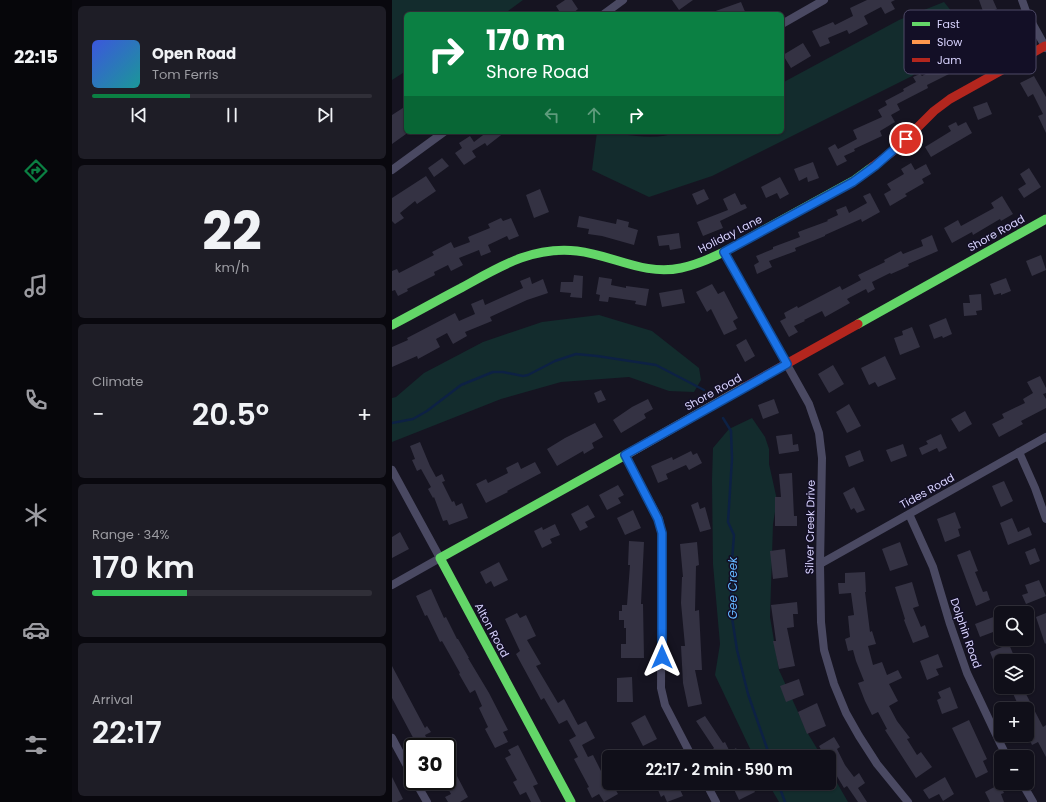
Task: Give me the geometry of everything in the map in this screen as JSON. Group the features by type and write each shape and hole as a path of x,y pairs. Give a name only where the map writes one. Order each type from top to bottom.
{"street":[{"path":"607,12 623,0"},
{"path":"784,23 824,0"},
{"path":"1022,0 1026,10"},
{"path":"1036,30 1045,47"},
{"name":"Holiday Lane","path":"1036,52 1045,47"},
{"name":"Holiday Lane","path":"392,325 504,264 529,255 548,251 571,250 596,254 639,268 653,270 668,270 688,267 704,262 853,182 896,149 934,111 950,99 996,74"},
{"path":"392,170 441,134"},
{"name":"Shore Road","path":"392,585 1046,219"},
{"name":"Silver Creek Drive","path":"724,252 809,404 819,433 822,458 820,564 821,622 824,643 834,684 846,712 859,736 877,764 908,802"},
{"name":"Tides Road","path":"820,564 1046,437"},
{"path":"1019,452 1035,488 1046,519"},
{"path":"625,455 658,519 662,533 661,688 665,705 688,750"},
{"name":"Alton Road","path":"392,470 571,802"},
{"name":"Dolphin Road","path":"909,514 933,567 950,624 967,673 1004,750"},
{"path":"392,738 404,760"},
{"path":"420,790 427,802"},
{"path":"710,790 716,802"},
{"path":"1026,790 1033,802"}],"green space":[{"path":"392,0 523,0 507,12 404,12 404,72 392,80"},
{"path":"944,2 950,10 924,10"},
{"path":"904,18 904,74 914,74 912,76 712,176 649,197 592,170 597,134 617,134 648,137 671,134 784,134 784,82"},
{"path":"599,315 652,331 699,368 701,380 694,392 669,391 629,377 561,382 501,399 392,442 392,398 396,397 424,373 483,342 542,322"},
{"path":"752,418 765,437 769,449 769,464 777,500 773,524 770,617 779,670 807,732 818,750 751,750 715,675 720,644 713,564 713,448 729,429"},
{"path":"836,781 848,802 779,802 772,790 836,790"}],"building":[{"path":"565,0 572,0 578,9 574,12 560,12 556,6"},
{"path":"672,0 693,0 679,10"},
{"path":"867,0 895,0 891,2 895,9 885,14 881,7 864,16 868,24 849,34 847,30 828,38 830,43 820,47 812,31 833,22 835,25 853,16 850,8"},
{"path":"979,0 993,0 997,9 994,10 983,10"},
{"path":"741,2 745,12 713,12"},
{"path":"803,43 811,56 791,68 784,54"},
{"path":"920,74 922,76 926,74 949,74 927,85 928,88 897,104 900,110 891,115 895,122 880,131 882,136 854,149 855,151 844,156 847,161 837,166 828,148 835,144 838,149 857,139 853,130 882,117 878,110 887,105 885,101 904,91 903,89 916,82 913,77"},
{"path":"1034,76 1046,97 1046,133 1038,116 1043,114 1033,94 1028,97 1020,83"},
{"path":"987,102 992,114 978,120 973,107"},
{"path":"404,107 404,134 406,134 392,144 392,115"},
{"path":"956,122 958,126 966,122 972,133 931,157 925,147 951,131 948,126"},
{"path":"484,134 502,134 487,146 485,143 472,151 476,157 464,165 455,153 462,148 459,143 470,136 474,142"},
{"path":"442,158 449,166 434,177 428,168"},
{"path":"813,162 819,178 808,182 807,177 799,181 794,169"},
{"path":"911,163 915,170 926,164 931,174 922,179 924,183 905,194 907,196 890,206 884,194 891,190 887,184 904,174 901,169"},
{"path":"1029,168 1041,187 1024,198 1018,189 1026,184 1020,174"},
{"path":"426,176 436,191 417,204 415,201 400,213 404,218 395,224 392,221 392,198"},
{"path":"780,177 789,194 780,199 777,193 766,198 761,187"},
{"path":"540,189 549,212 534,218 526,195"},
{"path":"704,189 709,199 697,205 692,194"},
{"path":"735,193 741,205 745,204 747,208 720,221 723,228 703,236 697,222 728,210 723,199"},
{"path":"870,193 880,212 862,222 861,219 795,248 796,251 769,261 772,267 757,274 754,265 759,262 756,256 773,249 773,247 800,237 798,232 828,221 827,220 838,215 836,210 846,206 849,213 867,203 863,196"},
{"path":"1002,196 1013,214 1001,221 1000,219 973,235 972,232 952,243 944,228 958,220 961,226 994,208 991,203"},
{"path":"579,216 616,224 617,219 629,222 628,227 638,230 634,245 602,236 588,234 589,229 577,227"},
{"path":"501,218 503,221 511,218 519,236 509,240 507,236 488,245 491,252 481,256 479,250 459,258 463,265 451,271 448,265 434,272 435,275 407,289 408,291 398,296 395,290 392,291 392,271 397,269 399,273 434,255 432,252 451,242 454,248 470,242 468,237 490,228 488,224"},
{"path":"679,233 681,248 670,250 669,245 659,246 657,236"},
{"path":"932,235 938,251 908,264 909,266 872,282 875,289 868,293 866,289 847,299 850,303 825,317 822,311 804,320 805,321 794,326 798,332 789,337 780,321 786,318 784,313 797,306 798,308 840,286 842,290 861,280 858,275 885,262 884,260 901,251 903,254 923,246 921,240"},
{"path":"1041,255 1046,270 1032,276 1026,261"},
{"path":"574,275 583,276 582,298 570,297 571,293 560,292 561,282 573,282"},
{"path":"530,277 532,284 543,279 548,293 527,300 490,317 492,321 465,332 467,336 453,344 447,333 436,339 440,347 418,359 417,356 392,367 392,347 408,340 407,338 455,313 459,321 475,314 471,304 483,299 485,305 523,288 520,281"},
{"path":"599,277 612,279 611,285 626,288 626,286 649,289 646,306 635,304 636,301 609,297 608,302 599,301 600,295 596,294"},
{"path":"1006,278 1011,291 1001,295 1001,293 994,295 990,284"},
{"path":"712,284 718,294 724,291 738,318 733,321 737,329 724,335 711,309 707,312 696,292"},
{"path":"682,289 685,303 662,307 659,293"},
{"path":"981,294 982,310 976,311 977,315 964,316 963,303 970,303 969,295"},
{"path":"946,318 952,334 943,338 942,336 934,339 929,325"},
{"path":"912,327 920,347 900,355 894,338 903,335 902,331"},
{"path":"746,339 755,356 745,362 736,345"},
{"path":"885,356 896,379 878,387 875,382 869,385 861,368"},
{"path":"833,365 844,384 829,393 818,374"},
{"path":"1040,376 1046,388 1046,393 1043,394 1046,399 1046,408 1021,421 1023,424 999,437 992,424 1004,418 1002,414 1025,403 1023,399 1033,393 1027,382"},
{"path":"601,390 606,400 598,403 594,393"},
{"path":"648,399 653,409 644,414 646,418 621,433 613,420 632,407"},
{"path":"774,399 779,413 763,419 758,405"},
{"path":"849,404 861,426 847,433 836,412"},
{"path":"965,411 972,424 959,432 951,419"},
{"path":"595,423 603,437 592,443 594,448 584,454 583,451 557,466 547,449"},
{"path":"792,434 793,445 798,444 799,451 779,454 776,436"},
{"path":"941,434 947,448 939,452 937,448 922,455 919,448 928,444 926,441"},
{"path":"420,442 436,477 442,474 445,481 442,482 452,502 454,501 456,506 462,503 468,518 449,525 447,520 443,521 434,497 433,498 428,489 431,487 421,469 417,471 412,460 415,459 410,446"},
{"path":"903,444 907,456 891,462 886,450"},
{"path":"860,450 864,461 849,467 845,456"},
{"path":"691,451 693,455 697,453 702,463 689,470 686,465 666,474 668,479 658,483 651,466 672,457 673,460"},
{"path":"518,462 521,469 535,462 541,473 486,503 476,484 486,479 488,483 508,473 506,468"},
{"path":"792,473 794,516 797,516 797,526 775,526 775,497 781,497 779,474"},
{"path":"1004,481 1013,501 1001,507 992,486"},
{"path":"618,485 624,495 618,498 621,503 607,510 599,495"},
{"path":"854,487 865,510 857,513 854,508 851,510 843,493"},
{"path":"698,502 700,509 705,507 711,529 700,532 691,505"},
{"path":"588,505 595,517 585,522 588,527 580,531 571,514"},
{"path":"633,510 641,528 625,535 617,518"},
{"path":"955,512 961,528 958,529 960,536 945,542 937,519"},
{"path":"1012,518 1018,532 1029,527 1032,535 1008,545 1000,523"},
{"path":"555,524 560,535 550,539 552,543 542,548 534,531 542,527 543,530"},
{"path":"400,532 409,549 392,558 392,537"},
{"path":"629,541 644,542 641,604 643,604 644,658 621,658 621,644 626,644 626,628 624,628 624,620 619,620 619,611 622,611 622,605 627,605 630,565 628,565"},
{"path":"697,542 699,565 696,566 695,611 699,610 702,670 695,670 702,704 688,707 683,683 681,646 685,646 681,603 683,577 680,544"},
{"path":"900,542 908,565 890,571 882,549"},
{"path":"1035,548 1040,561 1030,565 1025,552"},
{"path":"785,549 788,577 773,579 770,551"},
{"path":"970,550 978,571 975,572 983,592 987,591 990,600 976,606 957,555"},
{"path":"499,562 508,580 494,587 491,581 486,584 480,572"},
{"path":"865,572 865,592 870,632 872,631 876,644 868,646 873,665 882,662 887,675 898,670 902,678 889,684 898,701 889,706 897,721 910,738 907,739 917,755 921,752 932,767 916,778 885,730 887,729 878,712 872,715 858,683 864,681 853,650 848,651 845,639 850,637 848,616 854,615 851,593 839,594 838,583 845,583 845,573"},
{"path":"1039,580 1046,596 1026,604 1022,595 1028,593 1025,585"},
{"path":"912,582 919,606 913,608 921,627 925,625 929,637 913,643 904,620 905,619 895,587"},
{"path":"431,589 444,618 446,617 508,730 503,732 508,742 495,748 485,729 488,727 479,708 482,706 475,690 470,693 442,641 440,642 427,615 425,616 416,596"},
{"path":"797,602 798,614 793,614 794,627 787,628 795,666 779,669 773,641 776,641 771,605"},
{"path":"517,613 520,618 526,615 536,636 527,640 541,664 536,666 558,703 564,699 578,725 586,721 595,738 582,745 588,757 593,755 602,773 602,790 616,790 618,794 604,802 599,794 592,798 587,788 589,787 574,759 578,757 569,740 576,736 567,720 559,724 544,698 541,700 516,654 520,651 505,619"},
{"path":"1046,613 1046,643 1045,644 1036,617"},
{"path":"994,617 994,632 980,637 975,624"},
{"path":"1004,646 1010,646 1013,654 994,654 994,662 990,652"},
{"path":"938,654 943,667 936,669 939,675 927,680 920,661"},
{"path":"392,666 425,728 427,726 431,732 425,735 426,738 413,738 392,698"},
{"path":"632,677 633,702 617,702 617,678"},
{"path":"799,679 804,695 786,702 780,686"},
{"path":"950,687 958,708 942,714 937,700 941,698 938,692"},
{"path":"1013,694 1026,694 1030,702 1017,702"},
{"path":"817,703 826,726 807,734 798,712"},
{"path":"1034,710 1043,727 1046,725 1046,757 1038,742 1032,745 1031,742 1034,742"},
{"path":"645,715 657,739 643,746 631,723"},
{"path":"705,716 723,743 725,742 729,750 714,750 714,748 696,721"},
{"path":"969,720 987,759 983,761 988,772 976,778 952,728"},
{"path":"834,737 840,747 837,749 845,765 854,777 859,773 865,783 858,788 867,802 858,802 847,786 844,788 836,775 836,750 821,750 819,746"},
{"path":"518,745 538,784 533,786 541,802 531,802 526,792 520,795 513,782 517,780 505,758 511,755 508,750"},
{"path":"457,776 468,797 460,802 448,802 445,797 451,794 449,790 456,790"},
{"path":"392,777 403,799 397,802 392,802"},
{"path":"945,777 954,794 943,801 939,794 929,799 923,790"},
{"path":"994,787 994,790 1003,790 1004,793 1001,794 1004,802 990,802 985,792"},
{"path":"658,790 680,790 683,796 667,802 664,795 661,797"},
{"path":"734,790 754,790 755,792 739,800"}],"waterway":[{"name":"Gee Creek","path":"392,423 413,419 427,411 461,385 493,372 503,372 523,376 528,375 555,361 576,354 656,365 704,390"},
{"name":"Gee Creek","path":"723,418 731,431 732,459 728,522 734,535 731,574 731,611 737,650 748,694 768,750"},
{"name":"Gee Creek","path":"781,790 785,802"}],"traffic: fast":[{"path":"392,325 503,266 516,260 545,252 561,250 577,251 590,253 641,267 667,270 702,262 731,248 853,181 872,167"},
{"path":"858,324 1046,219"},
{"path":"571,802 440,558 629,453"}],"traffic: slow":[{"path":"629,453 745,387"}],"traffic: jam":[{"path":"1036,51 1045,46"},
{"path":"872,167 896,149 934,111 950,99 995,74"},
{"path":"745,387 858,324"}],"route":[{"path":"662,657 662,533 658,519 625,455 787,364 724,252 853,182 896,149 906,139"}]}
